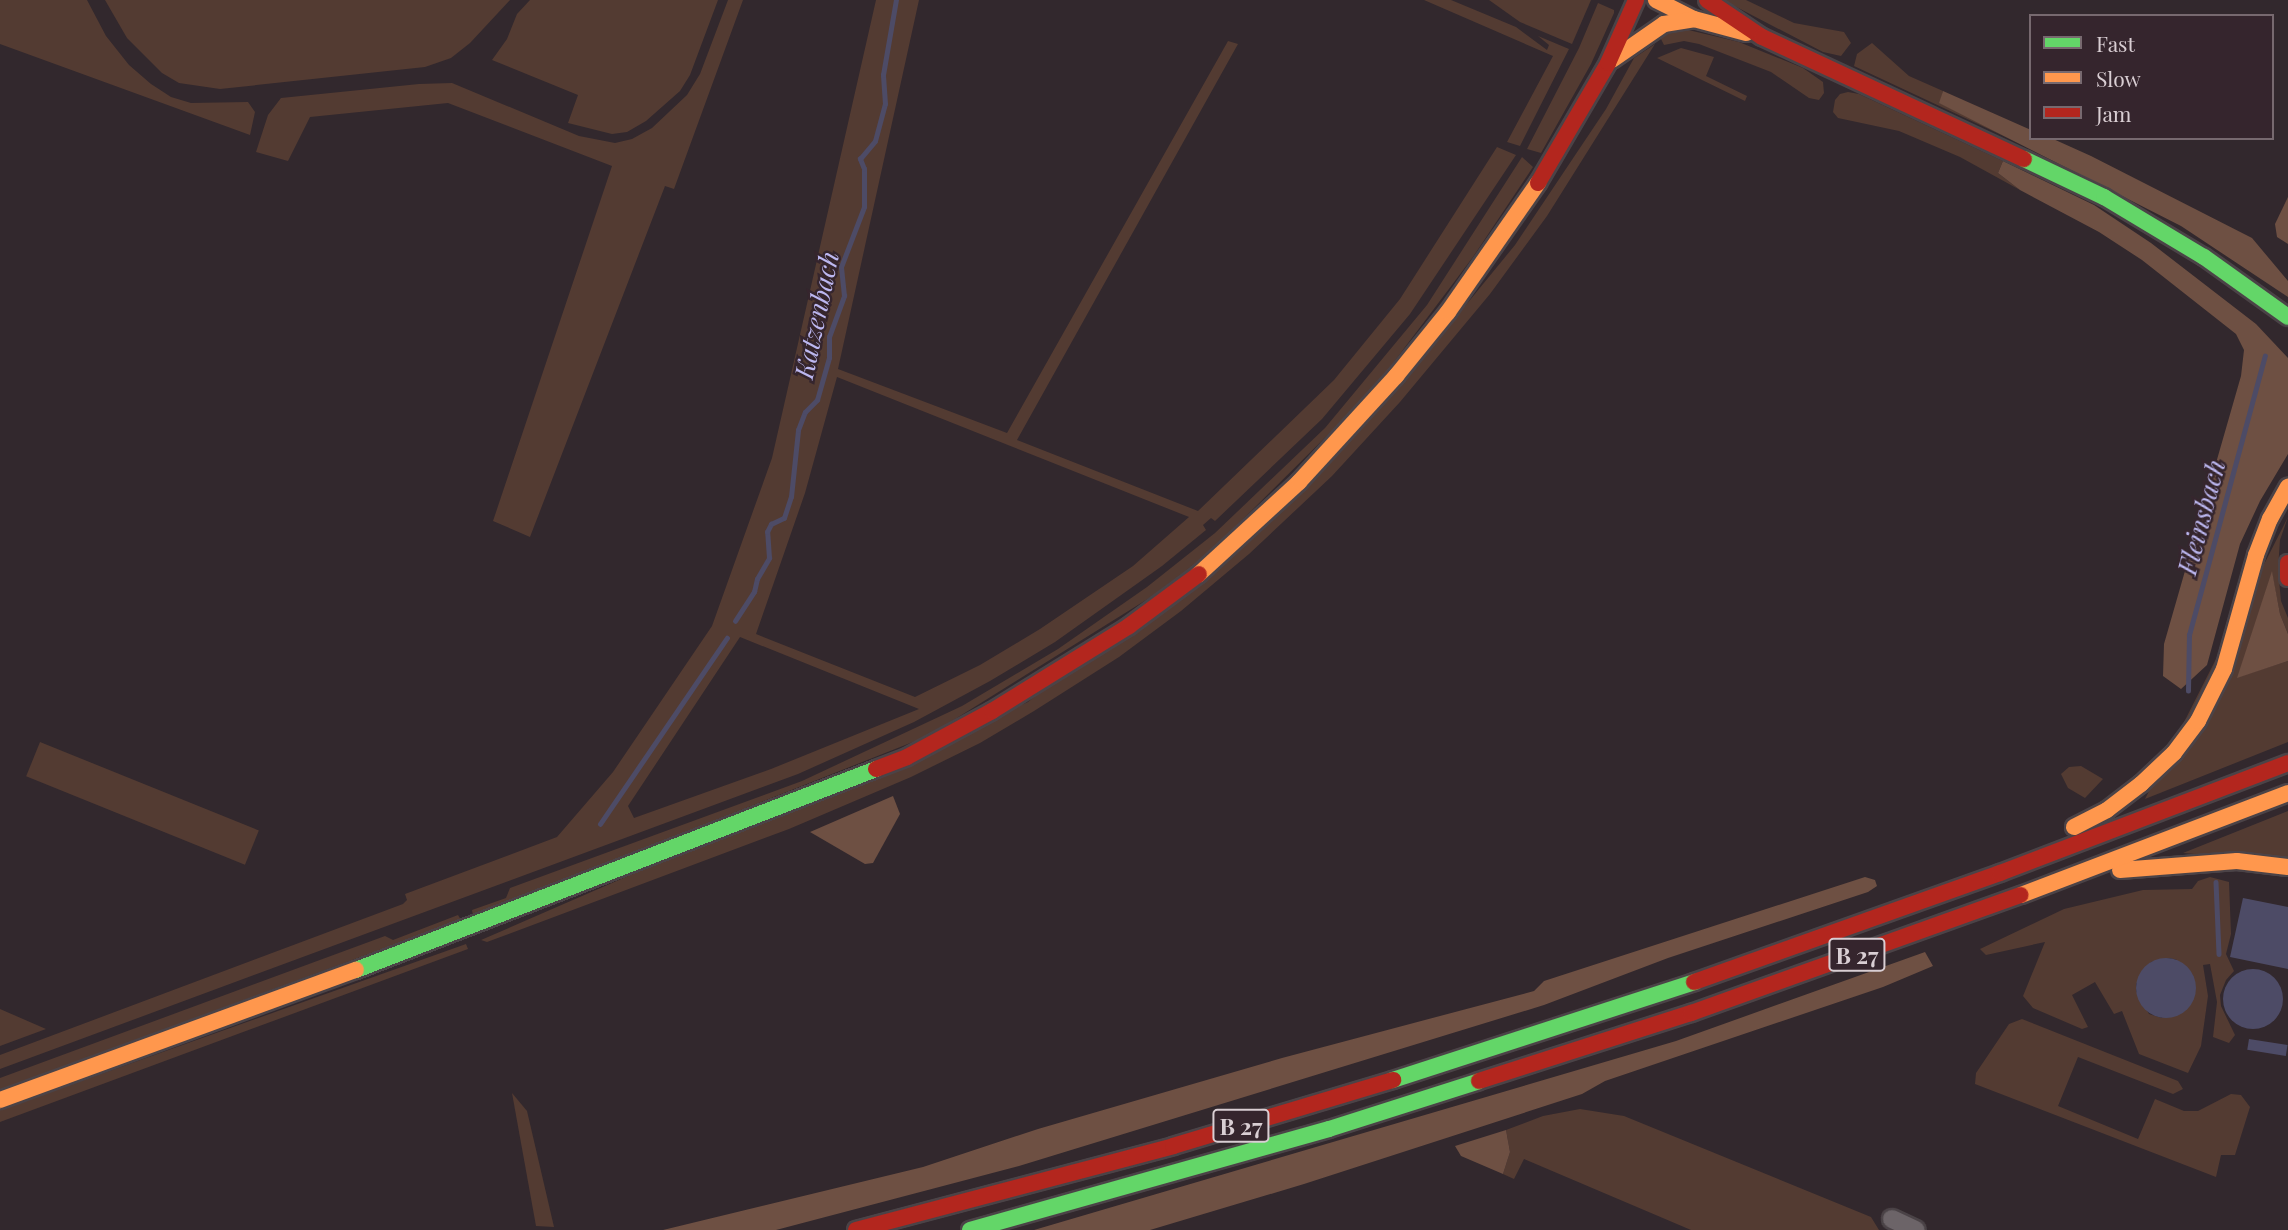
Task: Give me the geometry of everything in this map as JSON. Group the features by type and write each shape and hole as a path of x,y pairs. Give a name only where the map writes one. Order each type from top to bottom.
{"main road":[{"path":"0,1100 471,928 907,757 992,711 1129,626 1192,580 1246,533 1335,445 1448,312 1529,199 1608,63 1636,0"},
{"path":"1656,0 1694,19 1762,37"},
{"path":"1707,0 1762,37 2104,197 2204,257 2288,317"},
{"path":"1608,63 1664,24 1694,19"},
{"path":"2000,873 2046,839 2107,810 2141,784 2188,736 2224,669 2256,555 2270,519 2288,487"},
{"path":"2288,563 2288,578"},
{"name":"B 27","path":"856,1230 1160,1150 1404,1077 1673,990 2000,873 2288,763"},
{"name":"B 27","path":"970,1230 1169,1175 1486,1080 1755,991 2091,869 2288,793"},
{"path":"2091,869 2138,870 2186,863 2236,861 2288,867"}],"street":[{"path":"1892,1219 1916,1230"}],"shaded area":[{"path":"0,0 87,0 106,36 129,65 171,97 191,103 248,102 255,112 250,135 0,44"},
{"path":"105,0 510,0 470,43 451,58 425,67 220,89 179,83 162,73 127,38"},
{"path":"530,0 718,0 690,75 680,91 646,121 627,132 612,134 568,123 578,95 492,60 507,39 517,14"},
{"path":"728,0 743,0 674,189 665,186 530,537 493,521 612,166 448,103 310,117 288,161 256,152 268,115 281,98 452,83 579,136 615,143 632,139 652,128 687,95 700,74"},
{"path":"876,0 919,0 838,369 1007,433 1228,41 1238,44 1017,440 1198,511 1334,380 1400,299 1497,147 1516,155 1410,314 1322,419 1215,521 1211,518 1203,525 1206,530 1162,566 1055,642 914,722 798,774 0,1069 0,1055 403,904 407,900 405,894 557,837 613,772 712,626 772,458","holes":["837,377 1189,517 1133,566 1040,629 980,665 915,697 756,634 805,493","740,637 919,709 771,769 634,818 628,806"]},
{"path":"1424,0 1451,0 1516,27 1547,50 1549,45 1538,36 1569,49 1520,146 1507,142 1553,56"},
{"path":"1489,0 1591,0 1572,44 1520,22"},
{"path":"1723,0 1746,0 1794,23 1844,32 1851,43 1841,56 1823,52"},
{"path":"1598,3 1614,10 1614,13 1591,64 1541,153 1527,149 1579,48"},
{"path":"1680,28 1739,42 1803,68 1823,82 1824,93 1819,100 1809,98 1771,72 1699,44 1684,41 1664,45 1659,35"},
{"path":"1872,43 1909,76 1943,91 1940,103 2055,160 1854,66 1857,54"},
{"path":"1655,44 1547,216 1490,294 1400,402 1332,476 1249,554 1181,611 1119,657 1034,711 980,743 911,777 789,829 487,942 481,940 1028,702 1393,394 1515,245 1606,109 1634,58"},
{"path":"1681,48 1714,57 1706,76 1747,96 1745,101 1657,58"},
{"path":"1943,91 2029,129 2029,140 2055,140 2252,238 2288,281 2288,297 2181,226 1939,103"},
{"path":"1840,94 1859,94 2003,161 1998,173 2020,190 1960,157 1899,131 1838,118 1833,112 1835,100"},
{"path":"1522,157 1533,167 1473,257 1372,391 1213,549 1154,595 928,736 473,916 472,910 506,898 510,888 802,781 962,706 1058,649 1147,587 1215,533 1325,428 1427,305"},
{"path":"2003,161 2094,205 2151,243 2256,324 2288,358 2288,454 2260,501 2240,544 2207,665 2181,689 2163,676 2164,644 2241,376 2244,350 2236,334 2142,260 2099,232 2020,190 1998,173"},
{"path":"2288,197 2288,244 2277,237 2275,224"},
{"path":"2288,517 2280,540 2278,569 2281,601 2288,618 2288,634 2280,614 2272,573 2238,677 2288,661 2288,742 2145,799"},
{"path":"2272,571 2280,614 2288,634 2288,661 2237,678"},
{"path":"40,742 259,830 245,865 26,776"},
{"path":"2081,766 2103,779 2085,798 2068,788 2061,774 2069,767"},
{"path":"893,796 900,814 873,863 865,864 810,832"},
{"path":"2288,811 2288,862 2183,853"},
{"path":"1865,877 1875,880 1877,886 1868,892 1668,958 1544,1005 1019,1166 776,1230 663,1230 923,1167 1038,1129 1282,1058 1534,991 1544,981"},
{"path":"2210,877 2229,882 2231,934 2226,954 2234,971 2226,980 2220,995 2221,1006 2235,1035 2229,1043 2213,1037 2217,1002 2210,964 2203,965 2208,996 2201,1046 2188,1073 2139,1054 2122,1011 2114,1014 2095,982 2072,995 2088,1027 2082,1029 2033,1008 2023,996 2045,942 1986,955 1980,949 2064,909 2143,890 2192,889 2198,881","holes":["2170,958 2177,960 2162,1018 2149,1014 2136,991 2136,984 2151,962"]},
{"path":"2243,898 2288,907 2288,969 2230,957"},
{"path":"458,915 461,920 0,1090 0,1078 385,936 393,940"},
{"path":"466,944 468,949 0,1122 0,1110"},
{"path":"1925,952 1933,966 1883,987 1605,1081 1582,1094 1304,1184 1150,1230 1034,1230 1676,1041"},
{"path":"2160,958 2172,958 2191,971 2196,988 2194,1000 2183,1013 2172,1018 2160,1018 2141,1005 2136,994 2136,982 2149,963"},
{"path":"2247,969 2259,969 2278,982 2283,999 2281,1011 2270,1024 2259,1029 2247,1029 2228,1016 2223,1005 2223,993 2236,974"},
{"path":"0,1009 46,1029 0,1046"},
{"path":"2022,1019 2178,1081 2183,1089 2173,1094 2078,1057 2058,1106 2138,1139 2155,1099 2184,1111 2198,1111 2231,1094 2241,1095 2250,1107 2235,1155 2221,1155 2216,1177 1975,1084 1976,1073 2009,1024"},
{"path":"2249,1039 2288,1045 2286,1056 2247,1050"},
{"path":"512,1093 527,1111 554,1227 536,1226"},
{"path":"1580,1109 1624,1116 1871,1217 1879,1230 1691,1230 1524,1159 1514,1179 1503,1174 1510,1152 1506,1130 1543,1116"},
{"path":"1506,1130 1510,1152 1503,1174 1461,1156 1455,1146"}],"waterway":[{"name":"Katzenbach","path":"735,621 754,592 757,579 769,558 767,532 771,524 784,518 791,497 798,430 805,412 817,400 829,358 829,337 844,296 841,267 864,207 864,169 860,159 875,141 885,104 883,75 896,0"},
{"name":"Fleinsbach","path":"2188,691 2189,635 2265,356"},
{"name":"Katzenbach","path":"600,824 727,638"},
{"name":"Fleinsbach","path":"2216,882 2219,954"}],"traffic: fast":[{"path":"2024,159 2104,197 2204,257 2288,317"},
{"path":"356,970 876,769"},
{"path":"1393,1080 1694,982"},
{"path":"970,1230 1329,1129 1479,1081"}],"traffic: slow":[{"path":"1656,0 1694,19 1746,33"},
{"path":"1612,60 1664,24 1694,19"},
{"path":"1199,574 1299,482 1396,376 1448,312 1538,183"},
{"path":"2074,827 2107,810 2141,784 2174,753 2198,721 2224,669 2256,555 2270,519 2288,487"},
{"path":"2021,895 2288,793"},
{"path":"2120,870 2237,861 2288,867"},
{"path":"0,1100 356,970"}],"traffic: jam":[{"path":"1538,183 1608,63 1636,0"},
{"path":"1707,0 1762,37 2024,159"},
{"path":"2288,563 2288,578"},
{"path":"876,769 907,757 992,711 1129,626 1199,574"},
{"path":"1694,982 2000,873 2288,763"},
{"path":"1479,1081 1691,1013 2021,895"},
{"path":"856,1230 1173,1146 1393,1080"}]}
